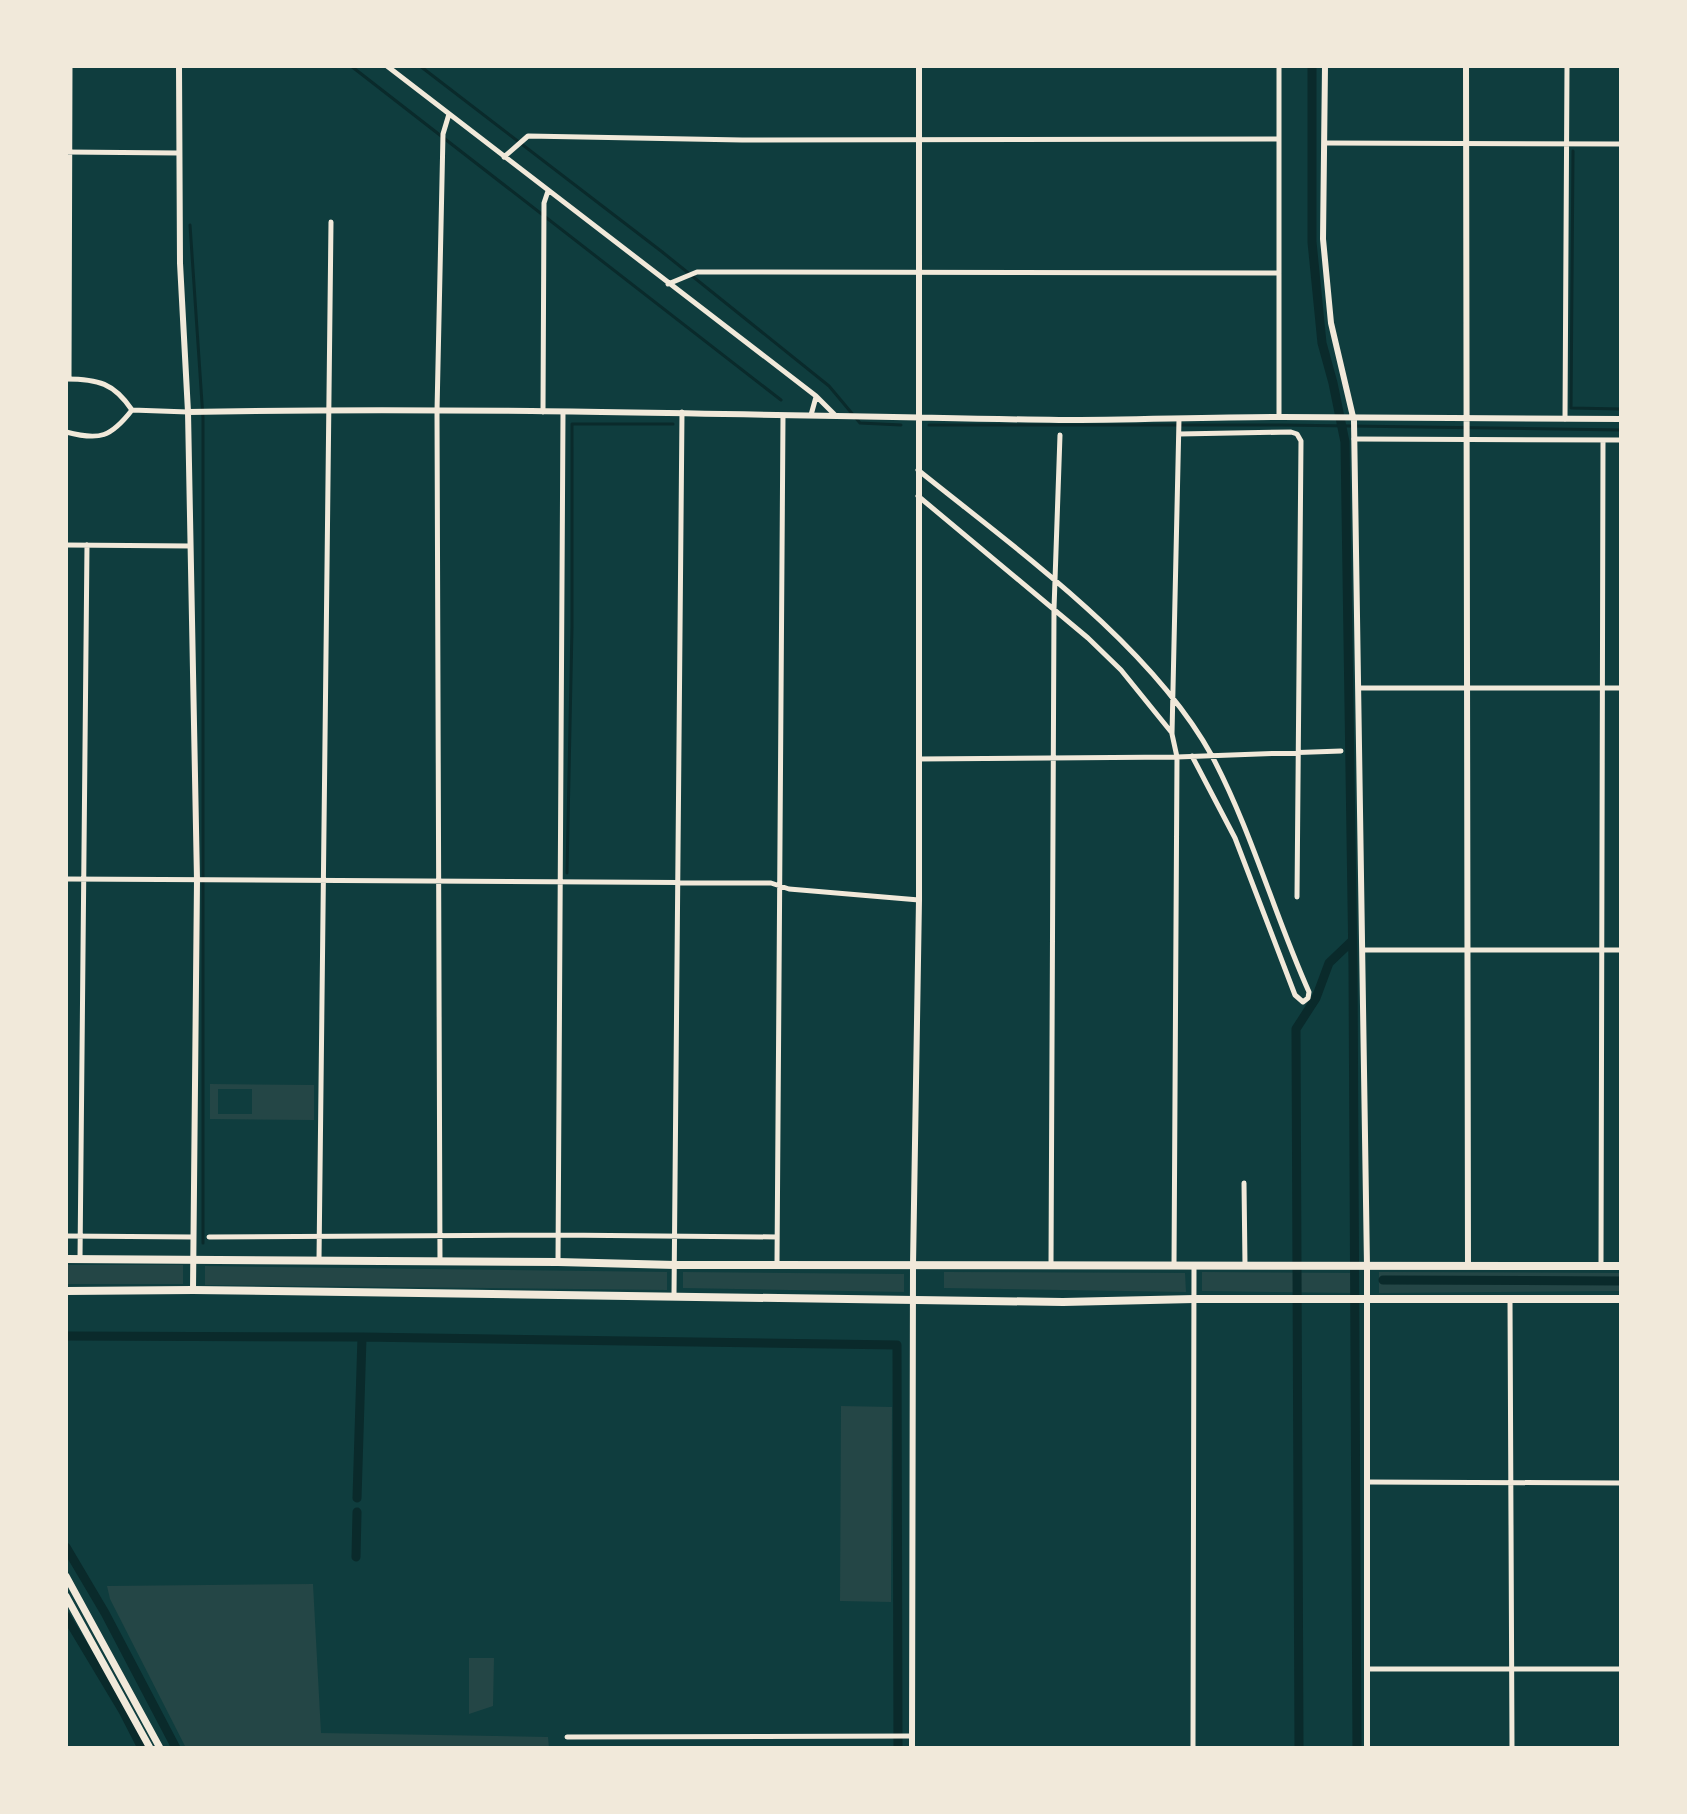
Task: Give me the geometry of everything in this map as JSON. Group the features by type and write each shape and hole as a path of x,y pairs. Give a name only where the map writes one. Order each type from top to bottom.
{"main road":[{"path":"66,1259 675,1265 1621,1266"},
{"path":"66,1291 674,1295 1063,1302 1621,1299"},
{"path":"66,1576 160,1748"},
{"path":"66,1596 150,1748"}],"street":[{"path":"70,66 68,379 108,384 120,392 132,410"},
{"path":"179,66 180,263 188,412 198,880 193,1290"},
{"path":"387,66 816,396 835,415"},
{"path":"912,1748 908,1736 919,900 919,66"},
{"path":"1279,66 1279,417"},
{"path":"1325,66 1323,239 1331,323 1354,419 1367,1266 1363,1299 1367,1748"},
{"path":"1466,66 1468,1266"},
{"path":"1565,419 1567,66"},
{"path":"440,1263 437,411 443,134 449,114"},
{"path":"504,157 526,138 1278,139"},
{"path":"1325,143 1621,144"},
{"path":"69,152 178,153"},
{"path":"543,412 544,212 548,191"},
{"path":"319,1261 331,222"},
{"path":"668,284 697,272 1279,273"},
{"path":"811,415 816,396"},
{"path":"66,432 96,437 110,434 132,410 682,412 783,416 1179,419 1621,419"},
{"path":"558,1262 563,412"},
{"path":"674,1295 682,412"},
{"path":"777,1265 783,416"},
{"path":"1174,1266 1177,757 1172,734 1179,419"},
{"path":"1179,434 1291,432 1297,434 1301,441 1297,897"},
{"path":"1051,1265 1054,609 1060,435"},
{"path":"1354,437 1621,440"},
{"path":"1601,1266 1603,440"},
{"path":"918,470 1055,581 1116,636 1173,700 1211,754 1248,832 1309,992 1303,1002 1295,995 1235,838 1192,756"},
{"path":"918,496 1054,609 1121,670 1172,734"},
{"path":"66,545 190,546"},
{"path":"80,1258 87,545"},
{"path":"1359,688 1621,688"},
{"path":"919,759 1177,757 1341,751"},
{"path":"1235,838 1248,832"},
{"path":"66,879 771,883 789,889 919,900"},
{"path":"1363,950 1621,950"},
{"path":"1244,1183 1245,1266"},
{"path":"66,1236 194,1239"},
{"path":"209,1237 777,1237"},
{"path":"1193,1748 1194,1266"},
{"path":"1510,1299 1512,1748"},
{"path":"1367,1482 1621,1483"},
{"path":"1367,1669 1621,1669"},
{"path":"567,1737 908,1736"}],"shaded area":[{"path":"210,1084 314,1085 314,1120 210,1119","holes":["218,1089 252,1089 252,1114 218,1114"]},
{"path":"66,1265 183,1265 183,1284 66,1284"},
{"path":"205,1266 667,1272 667,1290 205,1285"},
{"path":"683,1272 904,1274 904,1292 683,1288"},
{"path":"944,1272 1185,1273 1186,1292 944,1288"},
{"path":"1202,1272 1357,1273 1357,1293 1202,1291"},
{"path":"1379,1272 1621,1273 1621,1291 1379,1293"},
{"path":"841,1406 892,1407 891,1602 840,1601"},
{"path":"313,1584 321,1733 548,1737 549,1748 186,1748 110,1599 107,1586"},
{"path":"469,1658 494,1658 493,1706 469,1714"}],"waterway":[{"path":"351,66 781,400"},
{"path":"420,66 661,251 829,386 860,423 901,425"},
{"path":"1312,66 1312,242 1322,343 1345,442 1353,966 1357,1748"},
{"path":"1573,151 1571,408 1621,409"},
{"path":"190,225 203,418 203,1243"},
{"path":"567,873 572,424 673,424"},
{"path":"929,425 1281,425 1621,430"},
{"path":"1299,1748 1296,1029 1316,998 1329,963 1352,941"},
{"path":"1383,1280 1621,1281"},
{"path":"66,1336 362,1337"},
{"path":"357,1498 362,1337 897,1345 898,1748"},
{"path":"356,1557 357,1512"},
{"path":"66,1547 105,1613 176,1748"},
{"path":"66,1616 142,1748"}]}
